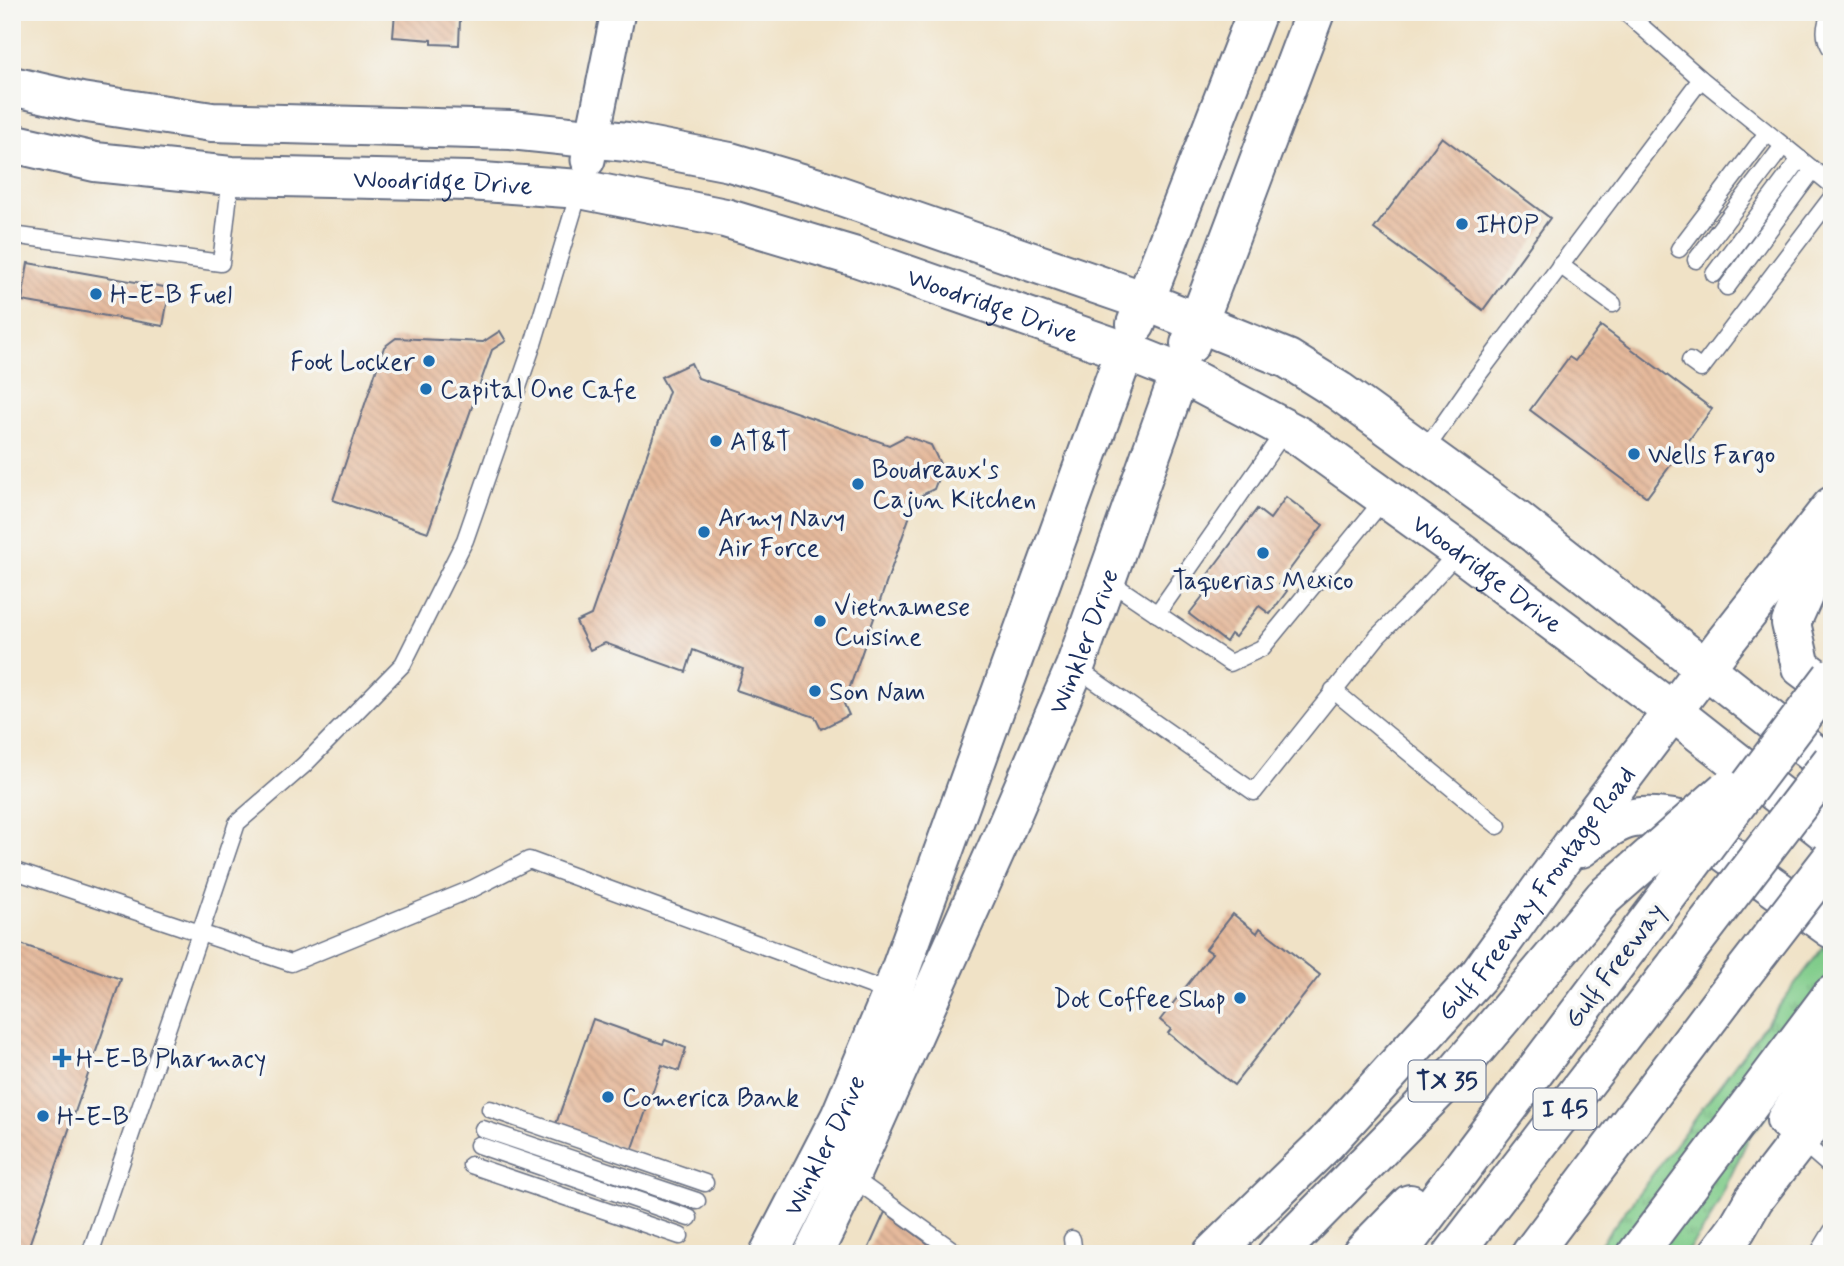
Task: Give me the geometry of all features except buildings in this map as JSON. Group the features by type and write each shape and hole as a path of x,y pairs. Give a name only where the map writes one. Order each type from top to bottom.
{"main road":[{"name":"Winkler Drive","path":"813,1254 850,1176 1125,351 1257,12"},
{"name":"Winkler Drive","path":"769,1254 840,1116 1007,824 1075,667 1197,322 1315,12"},
{"name":"Woodridge Drive","path":"12,86 80,102 212,122 511,130 725,218 856,257 1125,351 1180,373 1286,429 1385,498 1672,711 1832,838"},
{"name":"Woodridge Drive","path":"12,143 95,162 231,176 469,181 587,162 730,162 818,188 1145,301 1288,359 1339,391 1517,520 1832,768"},
{"name":"Gulf Freeway Frontage Road","path":"1212,1254 1326,1143 1471,984 1672,711 1832,506"},
{"path":"1832,552 1807,587 1791,623 1801,667 1832,690"},
{"name":"Gulf Freeway","path":"1397,1254 1832,677"},
{"name":"TX 35","path":"1277,1254 1458,1070 1604,897 1783,740"},
{"name":"Gulf Freeway","path":"1453,1254 1832,761"},
{"path":"1553,870 1605,830 1630,817 1655,816 1680,820 1832,929"},
{"name":"I 45","path":"1531,1254 1832,858"},
{"path":"1637,1254 1832,995"},
{"path":"1754,1199 1767,1149 1827,1059 1832,1046"},
{"path":"1718,1254 1754,1199 1832,1098"},
{"name":"TX 35","path":"1361,1254 1512,1101"}],"street":[{"path":"587,162 618,12"}],"lane":[{"path":"1625,12 1701,79 1832,186"},
{"path":"1831,12 1825,25 1825,38 1832,50"},
{"path":"1423,453 1472,383 1701,79"},
{"path":"1679,249 1767,133"},
{"path":"1696,260 1783,146"},
{"path":"1714,274 1800,159"},
{"path":"90,1254 237,823 303,765 403,664 465,540 533,344 587,162"},
{"path":"1727,287 1813,170"},
{"path":"12,235 221,263 231,176"},
{"path":"1690,361 1701,369 1832,197"},
{"path":"1560,265 1613,304"},
{"path":"1157,614 1286,429"},
{"path":"1106,579 1230,663 1262,648 1385,498"},
{"path":"1075,667 1254,792 1378,636 1459,551"},
{"path":"1333,690 1499,827"},
{"path":"12,870 291,963 474,888 529,860 909,999"},
{"path":"491,1110 705,1183"},
{"path":"484,1129 697,1201"},
{"path":"1800,1140 1832,1168"},
{"path":"478,1145 689,1218"},
{"path":"471,1165 680,1236"},
{"path":"850,1176 958,1254"},
{"path":"1818,1254 1832,1231"}],"green space":[{"path":"1824,946 1832,963 1832,1028 1815,1059 1749,1137 1709,1222 1685,1254 1593,1254"}],"place":[{"name":"IHOP","path":"1462,224"},
{"name":"H-E-B Fuel","path":"96,294"},
{"name":"Foot Locker","path":"429,361"},
{"name":"Capital One Cafe","path":"426,389"},
{"name":"AT&T","path":"716,441"},
{"name":"Wells Fargo","path":"1634,454"},
{"name":"Boudreaux's Cajun Kitchen","path":"858,484"},
{"name":"Army Navy Air Force","path":"704,532"},
{"name":"Taquerias Mexico","path":"1263,553"},
{"name":"Vietnamese Cuisine","path":"820,621"},
{"name":"Son Nam","path":"815,691"},
{"name":"Dot Coffee Shop","path":"1240,998"},
{"name":"H-E-B Pharmacy","path":"62,1058"},
{"name":"Comerica Bank","path":"608,1097"},
{"name":"H-E-B","path":"43,1116"}]}
